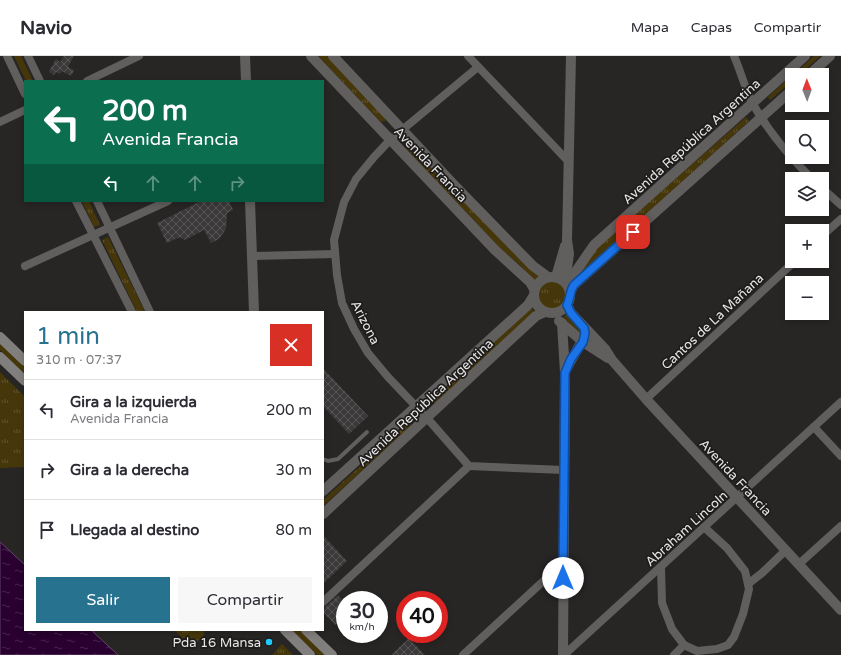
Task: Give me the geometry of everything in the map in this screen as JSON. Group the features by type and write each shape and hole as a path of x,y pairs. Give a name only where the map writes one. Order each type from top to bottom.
{"main road":[{"path":"0,337 24,360"},
{"path":"0,357 24,380"},
{"path":"285,631 310,655"},
{"path":"307,631 332,655"}],"street":[{"path":"7,56 24,92"},
{"path":"28,56 40,80"},
{"path":"89,80 139,56"},
{"path":"245,56 246,80"},
{"name":"Avenida Francia","path":"311,56 495,250 530,282 534,293"},
{"name":"Avenida Francia","path":"333,56 533,266 561,282"},
{"path":"468,56 568,161"},
{"path":"571,56 567,240 561,282 570,299 561,311 549,313 537,306 534,293 540,280 561,282 574,285 785,96"},
{"path":"734,56 753,103 761,118 796,163 805,172"},
{"name":"Avenida República Argentina","path":"561,282 594,246 805,56"},
{"path":"817,68 830,56"},
{"name":"Arizona","path":"469,466 368,353 342,303 337,275 334,240 344,202 356,179 374,157 402,129 478,67"},
{"path":"0,122 24,110"},
{"path":"829,194 841,205"},
{"path":"76,202 131,311"},
{"path":"97,202 150,311"},
{"path":"25,266 166,202"},
{"path":"250,202 254,311"},
{"path":"829,230 841,219"},
{"path":"252,256 335,254"},
{"name":"Cantos de La Mañana","path":"646,399 787,268"},
{"name":"Avenida República Argentina","path":"324,490 528,305 534,293"},
{"name":"Avenida Francia","path":"567,305 571,313 605,349 612,360 646,399 841,610"},
{"name":"Avenida Francia","path":"549,313 583,342 612,360"},
{"name":"Avenida República Argentina","path":"324,513 536,316 549,313"},
{"path":"562,323 565,373 563,563 564,655"},
{"path":"565,373 571,359 583,342 585,333 584,328"},
{"name":"Abraham Lincoln","path":"564,655 841,402"},
{"path":"814,427 841,456"},
{"path":"324,601 469,466 564,470"},
{"path":"799,564 841,526"},
{"path":"661,567 662,603 672,629 684,645 696,651 717,649 728,645 734,637 743,614 748,584 745,571 726,548 704,527"},
{"path":"748,584 786,550"},
{"path":"463,655 563,563"},
{"path":"674,655 684,645"}],"lane":[{"path":"324,459 328,461 338,459 367,432"}],"green space":[{"path":"14,56 21,56 33,80 26,80"},
{"path":"318,56 328,56 386,117 385,121 381,122"},
{"path":"814,56 820,56 807,68 801,68"},
{"path":"785,81 785,87 770,100 768,97"},
{"path":"746,117 749,121 572,282 597,247"},
{"path":"409,144 539,276 534,281 520,265 502,250 407,150"},
{"path":"82,202 89,202 100,225 94,227"},
{"path":"108,237 145,311 137,311 102,240"},
{"path":"552,281 562,285 566,295 562,305 552,309 542,305 538,295 542,285"},
{"path":"531,308 535,312 435,404 432,400"},
{"path":"567,314 581,330 581,336 563,317"},
{"path":"0,342 24,365 24,373 0,350"},
{"path":"0,372 24,396 24,467 0,468"},
{"path":"409,422 411,426 324,505 324,499"},
{"path":"175,631 204,631 204,635 192,647"},
{"path":"292,631 301,631 326,655 317,655"},
{"path":"282,644 293,655 272,655"}],"water":[{"path":"0,542 24,564 24,631 92,631 118,655 0,655"}],"building":[{"path":"64,56 74,56 68,67 74,70 71,76 62,71 60,74 56,72 54,75 49,72 55,60 56,59 60,62"},
{"path":"199,202 229,202 233,210 227,213 226,229 219,239 211,243 204,230 185,240 180,237 167,243 157,223"},
{"path":"324,369 368,416 349,434 324,407"},
{"path":"324,536 347,561 324,583"},
{"path":"336,597 336,624 335,625 324,613 324,608"},
{"path":"404,643 414,643 425,655 391,655"}],"place":[{"name":"Pda 16 Mansa","path":"269,642"}],"route":[{"path":"563,578 565,373 571,359 585,337 584,328 571,313 567,305 570,299 570,291 574,285 633,232"}]}
